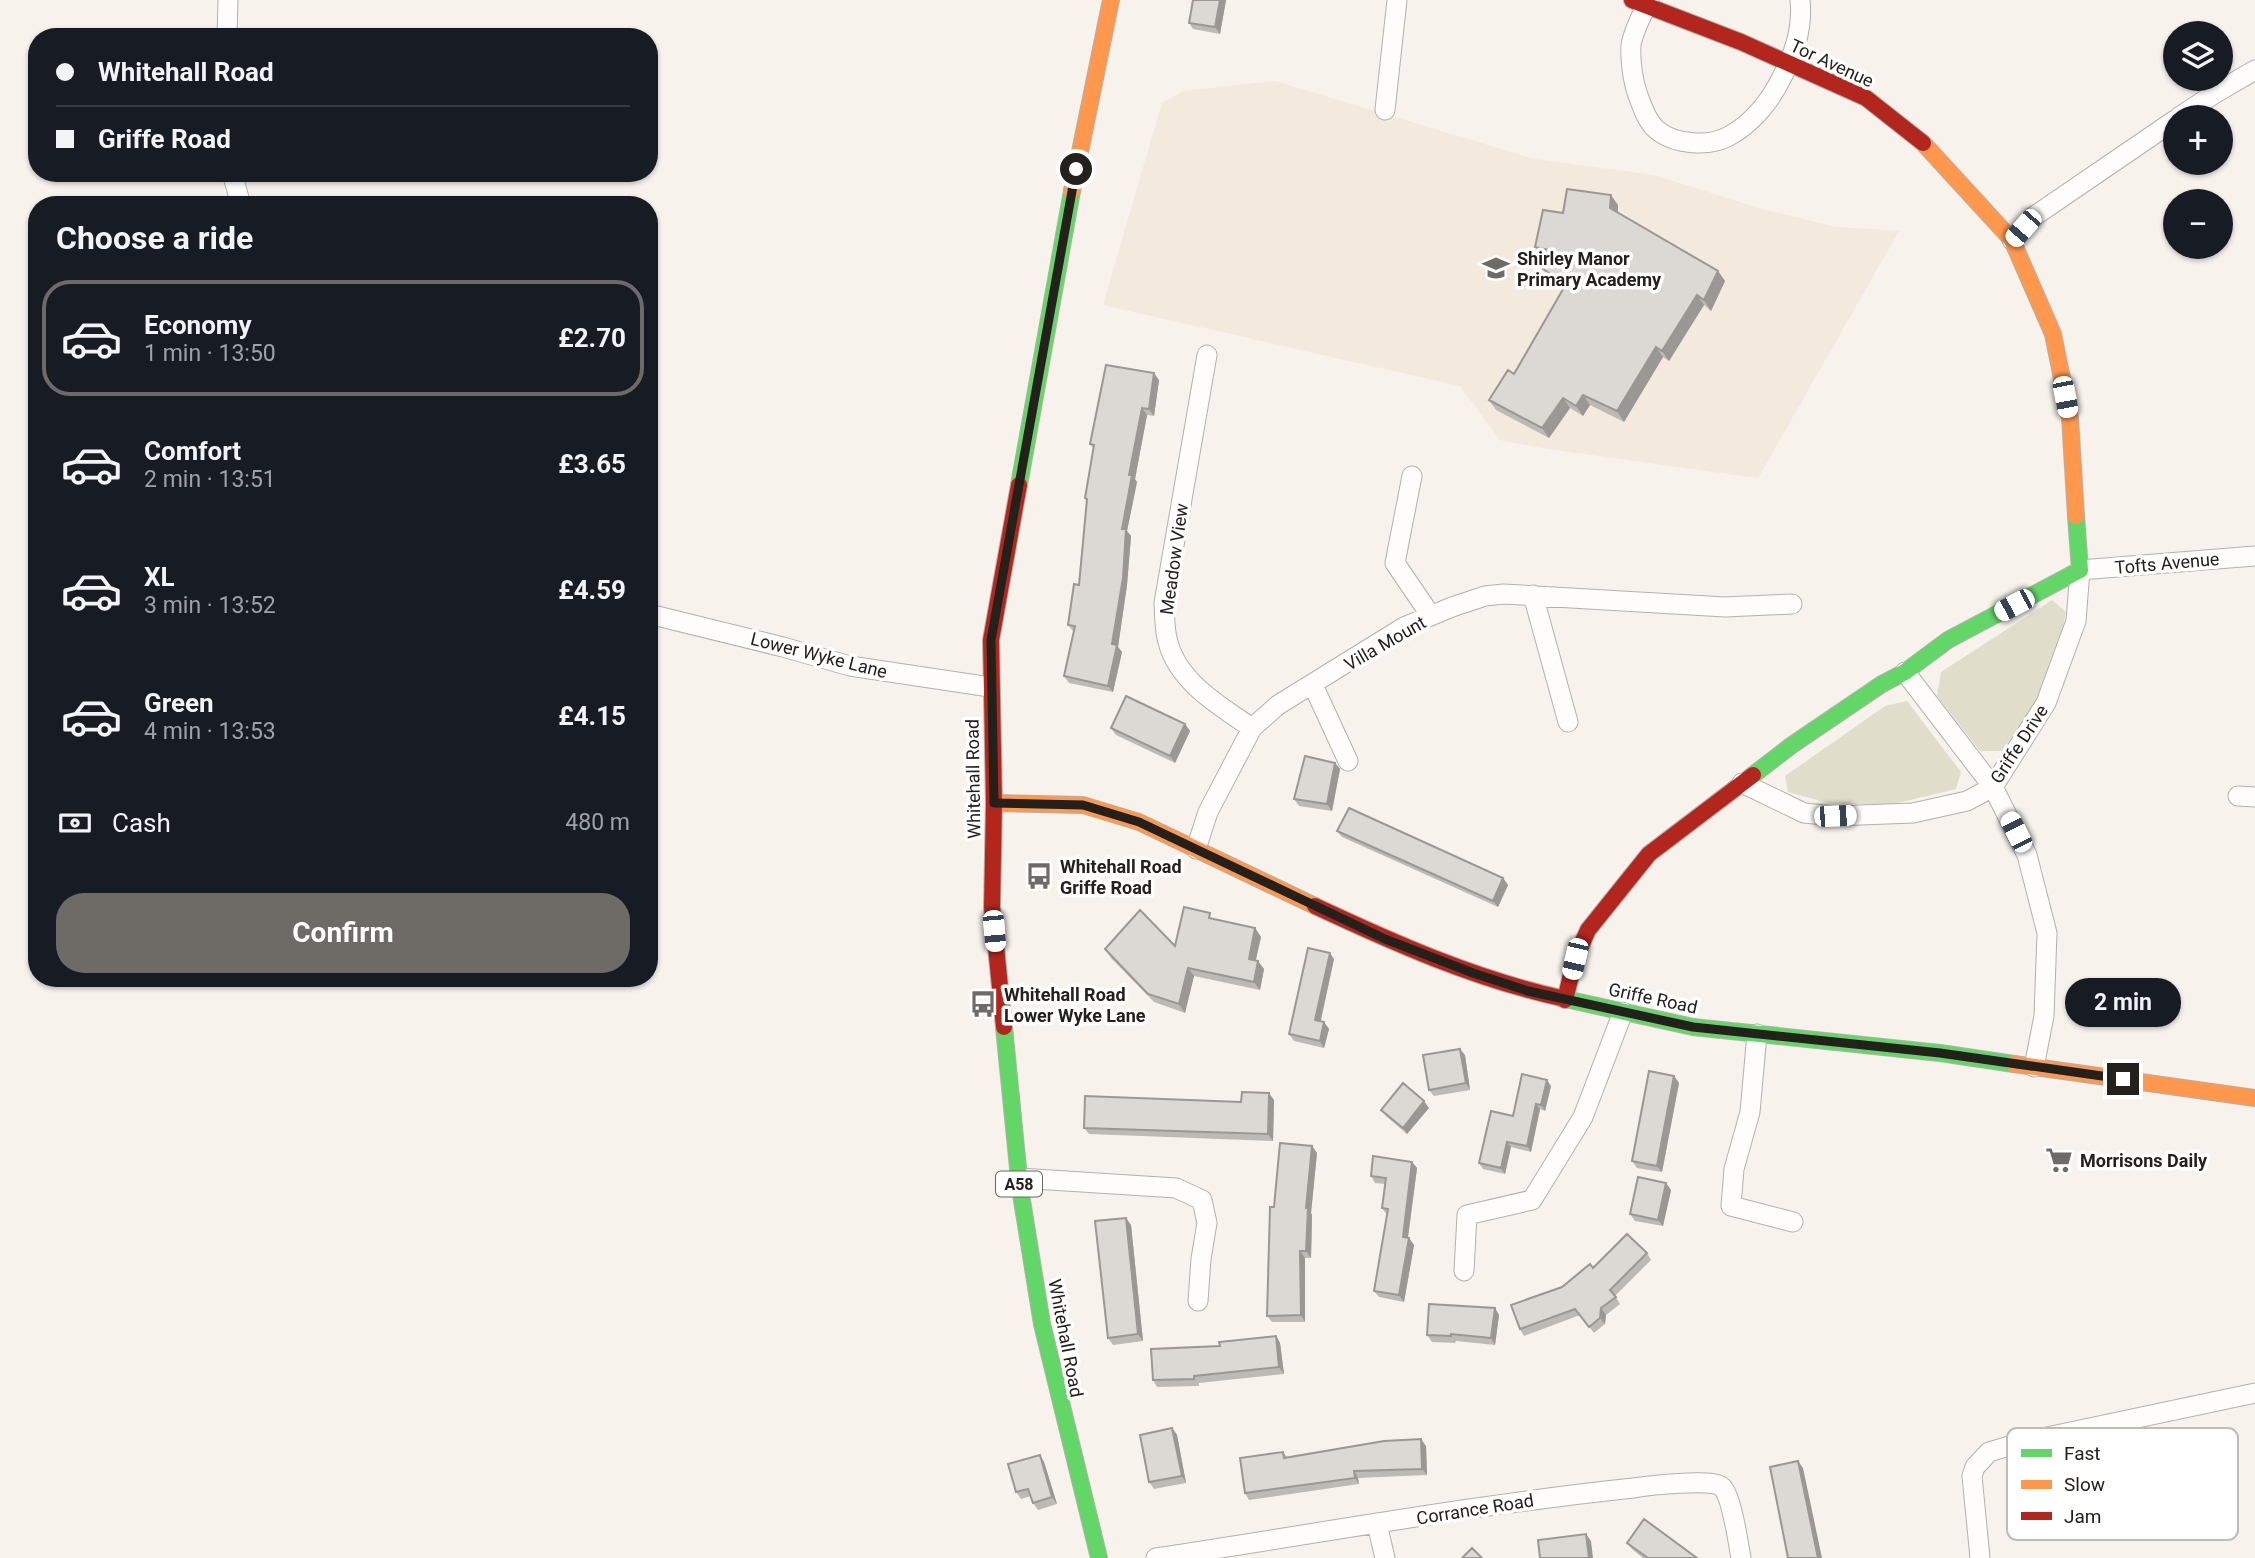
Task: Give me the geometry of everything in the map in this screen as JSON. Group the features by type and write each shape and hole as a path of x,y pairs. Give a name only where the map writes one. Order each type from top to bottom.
{"main road":[{"name":"Whitehall Road","path":"1099,1558 1042,1324 1019,1178 992,907 994,803 990,687 991,640 1071,194 1111,0"},
{"name":"Tor Avenue","path":"1642,2 1741,42 1866,98 1930,149 2012,240"},
{"name":"Griffe Drive","path":"2012,240 2053,334 2070,418 2080,570"},
{"path":"1565,1000 1575,959 1588,930 1648,855 1792,745 1882,684 1905,672 1948,640 2080,570"},
{"name":"Griffe Road","path":"994,803 1083,805 1139,822 1385,939 1499,983 1565,1000 1693,1027 1940,1053 2255,1098"}],"street":[{"path":"227,28 228,0"},
{"path":"1385,110 1397,0"},
{"path":"1642,2 1631,44 1635,86 1644,113 1657,130 1679,140 1698,143 1729,136 1756,116 1777,88 1794,52 1802,16 1800,0"},
{"path":"2198,105 2255,70"},
{"path":"2012,240 2033,217 2163,129"},
{"name":"Meadow View","path":"1207,355 1164,603 1165,626 1174,659 1183,671 1209,698 1252,728"},
{"path":"1412,476 1395,563 1431,616"},
{"name":"Tofts Avenue","path":"2080,570 2255,556"},
{"name":"Griffe Drive","path":"1742,783 1804,813 1835,816 1913,813 1967,801 1993,787 2046,703 2076,621 2080,570"},
{"name":"Villa Mount","path":"1196,849 1208,812 1252,728 1278,705 1404,627 1485,596 1504,594 1725,607 1792,604"},
{"path":"1533,595 1568,722"},
{"name":"Lower Wyke Lane","path":"658,616 850,666 990,687"},
{"path":"1905,672 1993,787 2028,855 2047,933 2044,1016 2034,1068"},
{"path":"1313,685 1348,761"},
{"path":"1464,1271 1467,1214 1532,1200 1583,1117 1623,1012"},
{"path":"1757,1034 1751,1112 1734,1169 1731,1206 1793,1222"},
{"path":"1019,1178 1176,1188 1202,1200 1207,1223 1198,1301"},
{"path":"2090,1428 2255,1393"},
{"path":"1980,1558 1972,1476 1981,1459 1989,1452 2007,1447"},
{"name":"Corrance Road","path":"1156,1558 1636,1487 1716,1483 1722,1487 1730,1505 1741,1558"},
{"path":"1377,1524 1385,1558"}],"shaded area":[{"name":"Shirley Manor Primary Academy","path":"1275,81 1534,159 1654,175 1765,210 1837,227 1899,231 1758,478 1500,440 1460,386 1103,305 1162,103 1183,91"},
{"path":"2052,600 2066,612 2061,638 2038,701 2002,751 1980,751 1937,696 1941,672"},
{"path":"1907,701 1961,772 1956,789 1889,805 1828,803 1788,792 1785,776 1885,706"}],"building":[{"path":"1193,0 1220,0 1215,27 1189,23"},
{"path":"1567,189 1611,195 1610,208 1718,271 1704,300 1697,295 1662,351 1656,347 1617,411 1583,395 1576,406 1563,398 1542,428 1489,400 1508,370 1514,374 1566,284 1543,269 1554,251 1535,247 1543,210 1563,213"},
{"path":"1106,365 1154,373 1149,409 1142,408 1129,475 1132,475 1122,529 1126,529 1123,578 1112,644 1117,645 1108,686 1064,676 1075,626 1068,625 1074,584 1079,585 1085,498 1094,445 1090,444"},
{"path":"1126,696 1185,724 1170,756 1111,728"},
{"path":"1305,756 1335,763 1327,804 1294,799"},
{"path":"1349,808 1503,878 1493,901 1337,831"},
{"path":"1184,907 1210,913 1209,918 1255,928 1249,959 1258,961 1254,982 1188,968 1179,1004 1148,994 1105,949 1140,910 1175,946"},
{"path":"1308,948 1330,953 1315,1020 1324,1022 1320,1041 1289,1034"},
{"path":"1460,1049 1466,1083 1429,1090 1423,1055"},
{"path":"1649,1071 1674,1076 1657,1166 1632,1161"},
{"path":"1522,1074 1547,1080 1541,1105 1536,1104 1527,1146 1507,1142 1501,1168 1479,1163 1491,1111 1513,1116"},
{"path":"1403,1083 1424,1101 1403,1128 1381,1110"},
{"path":"1242,1092 1269,1093 1268,1134 1084,1128 1085,1096 1241,1102"},
{"path":"1280,1143 1312,1146 1306,1208 1306,1251 1300,1251 1301,1315 1267,1316 1270,1207 1274,1207"},
{"path":"1373,1156 1412,1162 1403,1237 1409,1238 1399,1295 1374,1291 1388,1209 1382,1208 1386,1178 1371,1176"},
{"path":"1638,1177 1666,1183 1658,1220 1630,1214"},
{"path":"1126,1218 1138,1334 1108,1338 1095,1221"},
{"path":"1627,1234 1647,1253 1610,1290 1616,1297 1601,1308 1600,1318 1589,1327 1575,1309 1520,1329 1511,1305 1562,1287 1590,1264 1593,1268"},
{"path":"1429,1304 1495,1308 1491,1338 1451,1334 1427,1335"},
{"path":"1276,1336 1279,1367 1194,1376 1194,1379 1153,1380 1151,1349 1220,1346 1219,1342"},
{"path":"1172,1428 1182,1476 1149,1482 1140,1435"},
{"path":"1421,1439 1422,1469 1354,1471 1355,1478 1245,1493 1240,1458 1283,1452 1284,1458 1384,1441"},
{"path":"1040,1455 1052,1497 1033,1503 1028,1489 1016,1492 1008,1464"},
{"path":"1798,1461 1818,1558 1788,1558 1770,1467"},
{"path":"1644,1519 1697,1558 1648,1558 1627,1543"},
{"path":"1586,1534 1589,1558 1540,1558 1538,1540"},
{"path":"1472,1548 1482,1558 1462,1558"}],"traffic: fast":[{"path":"1019,485 1072,191"},
{"path":"1753,775 1792,745 1882,684 1905,672 1948,640 2080,570 2076,516"},
{"path":"1561,998 1693,1027 1940,1053 2014,1064"},
{"path":"1004,1027 1020,1188 1042,1324 1099,1558"}],"traffic: slow":[{"path":"1072,191 1111,0"},
{"path":"1923,143 2012,240 2053,334 2070,418 2076,516"},
{"path":"994,803 1083,805 1139,822 1315,906"},
{"path":"2014,1064 2255,1098"}],"traffic: jam":[{"path":"1632,0 1741,42 1866,98 1923,143"},
{"path":"1004,1027 992,907 994,803 991,640 1019,485"},
{"path":"1565,1000 1575,959 1588,930 1649,854 1753,775"},
{"path":"1315,906 1466,970 1561,998"}],"place":[{"name":"Shirley Manor Primary Academy","path":"1496,268"},
{"name":"Whitehall Road Griffe Road","path":"1039,876"},
{"name":"Whitehall Road Lower Wyke Lane","path":"983,1004"},
{"name":"Morrisons Daily","path":"2059,1160"}],"route":[{"path":"1076,169 991,640 994,803 1083,805 1139,822 1385,939 1499,983 1528,991 1693,1027 1940,1053 2123,1079"}]}
